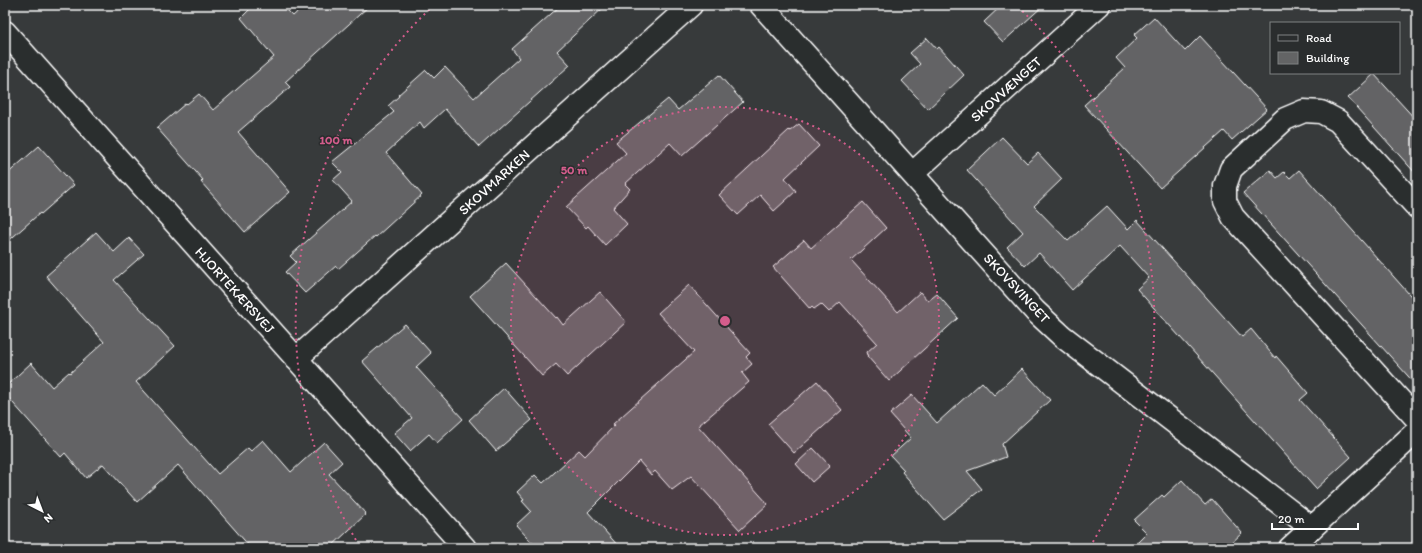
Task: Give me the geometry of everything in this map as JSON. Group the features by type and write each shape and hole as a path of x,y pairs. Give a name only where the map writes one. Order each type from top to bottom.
{"street":[{"name":"SKOVMARKEN","path":"296,359 691,5"},
{"name":"SKOVSVINGET","path":"761,5 1036,311 1062,336 1312,528"},
{"name":"SKOVVÆNGET","path":"913,173 1099,5"},
{"name":"HJORTEKÆRSVEJ","path":"5,32 465,548"},
{"path":"1417,207 1338,121 1321,112 1304,111 1285,119 1231,169 1225,186 1225,201 1233,217 1417,419"},
{"path":"1290,548 1417,432"}],"building":[{"path":"254,5 282,5 293,16 305,5 370,5 285,82 290,87 238,132 290,192 245,232 201,182 203,180 157,128 199,94 213,110 274,57 241,18"},
{"path":"561,5 606,5 557,51 570,65 479,147 445,109 424,128 420,122 386,153 422,195 338,269 336,266 305,293 285,272 296,262 290,256 352,201 333,180 342,172 332,162 394,112 388,106 426,70 434,78 445,67 474,98 519,58 512,49"},
{"path":"1002,5 1044,5 1003,42 984,22"},
{"path":"1154,17 1185,51 1200,36 1267,109 1232,140 1224,131 1160,188 1084,105 1125,68 1116,58 1137,38 1134,35"},
{"path":"927,38 937,49 939,47 964,75 928,109 902,81 920,64 910,53"},
{"path":"1374,74 1417,121 1417,175 1348,98"},
{"path":"719,75 743,102 682,156 670,143 625,184 630,189 613,208 627,224 605,245 588,226 586,228 566,207 626,153 616,142 668,99 678,110"},
{"path":"799,124 819,146 785,178 796,191 774,211 760,195 738,215 719,195 789,130 790,131"},
{"path":"1002,137 1027,163 1038,153 1062,179 1034,206 1068,241 1107,206 1128,229 1137,220 1242,337 1251,329 1275,358 1276,356 1308,393 1300,400 1351,457 1316,489 1137,289 1149,278 1120,246 1072,290 1039,253 1025,266 1007,247 1023,232 967,170"},
{"path":"39,146 74,185 5,244 5,176"},
{"path":"1270,170 1277,178 1284,172 1290,178 1299,170 1417,303 1417,386 1243,193"},
{"path":"863,202 886,228 851,260 898,312 920,292 928,301 937,294 958,318 889,381 867,356 867,352 877,343 840,302 829,312 821,304 814,309 812,307 810,309 773,267 804,240 811,248"},
{"path":"96,232 114,252 129,238 144,254 114,280 175,346 136,382 218,474 248,448 251,451 263,440 291,472 324,442 342,462 329,474 366,514 330,548 251,548 178,465 137,502 103,464 86,478 65,453 61,457 5,394 5,387 31,363 52,387 104,342 46,276"},
{"path":"506,263 563,325 600,292 626,322 567,376 556,364 542,376 470,296"},
{"path":"689,285 750,353 746,357 752,364 742,373 749,382 698,426 768,504 740,530 691,476 672,490 655,471 651,475 639,461 588,512 620,548 537,548 516,525 531,511 522,501 524,500 517,492 535,475 543,483 579,450 585,456 615,425 613,424 694,352 658,313"},
{"path":"405,324 431,353 416,367 463,419 437,443 429,434 410,451 394,433 412,418 362,361"},
{"path":"1022,369 1050,400 1002,444 1006,457 967,471 982,489 943,519 902,472 904,470 891,456 911,438 890,414 912,395 937,423 982,382 994,395"},
{"path":"817,381 842,410 794,453 768,424"},
{"path":"504,388 532,420 496,451 469,420"},
{"path":"813,448 830,466 812,482 796,464"},
{"path":"1182,480 1205,505 1212,499 1242,533 1226,548 1132,548 1147,533 1134,520 1162,495 1164,497"}]}
